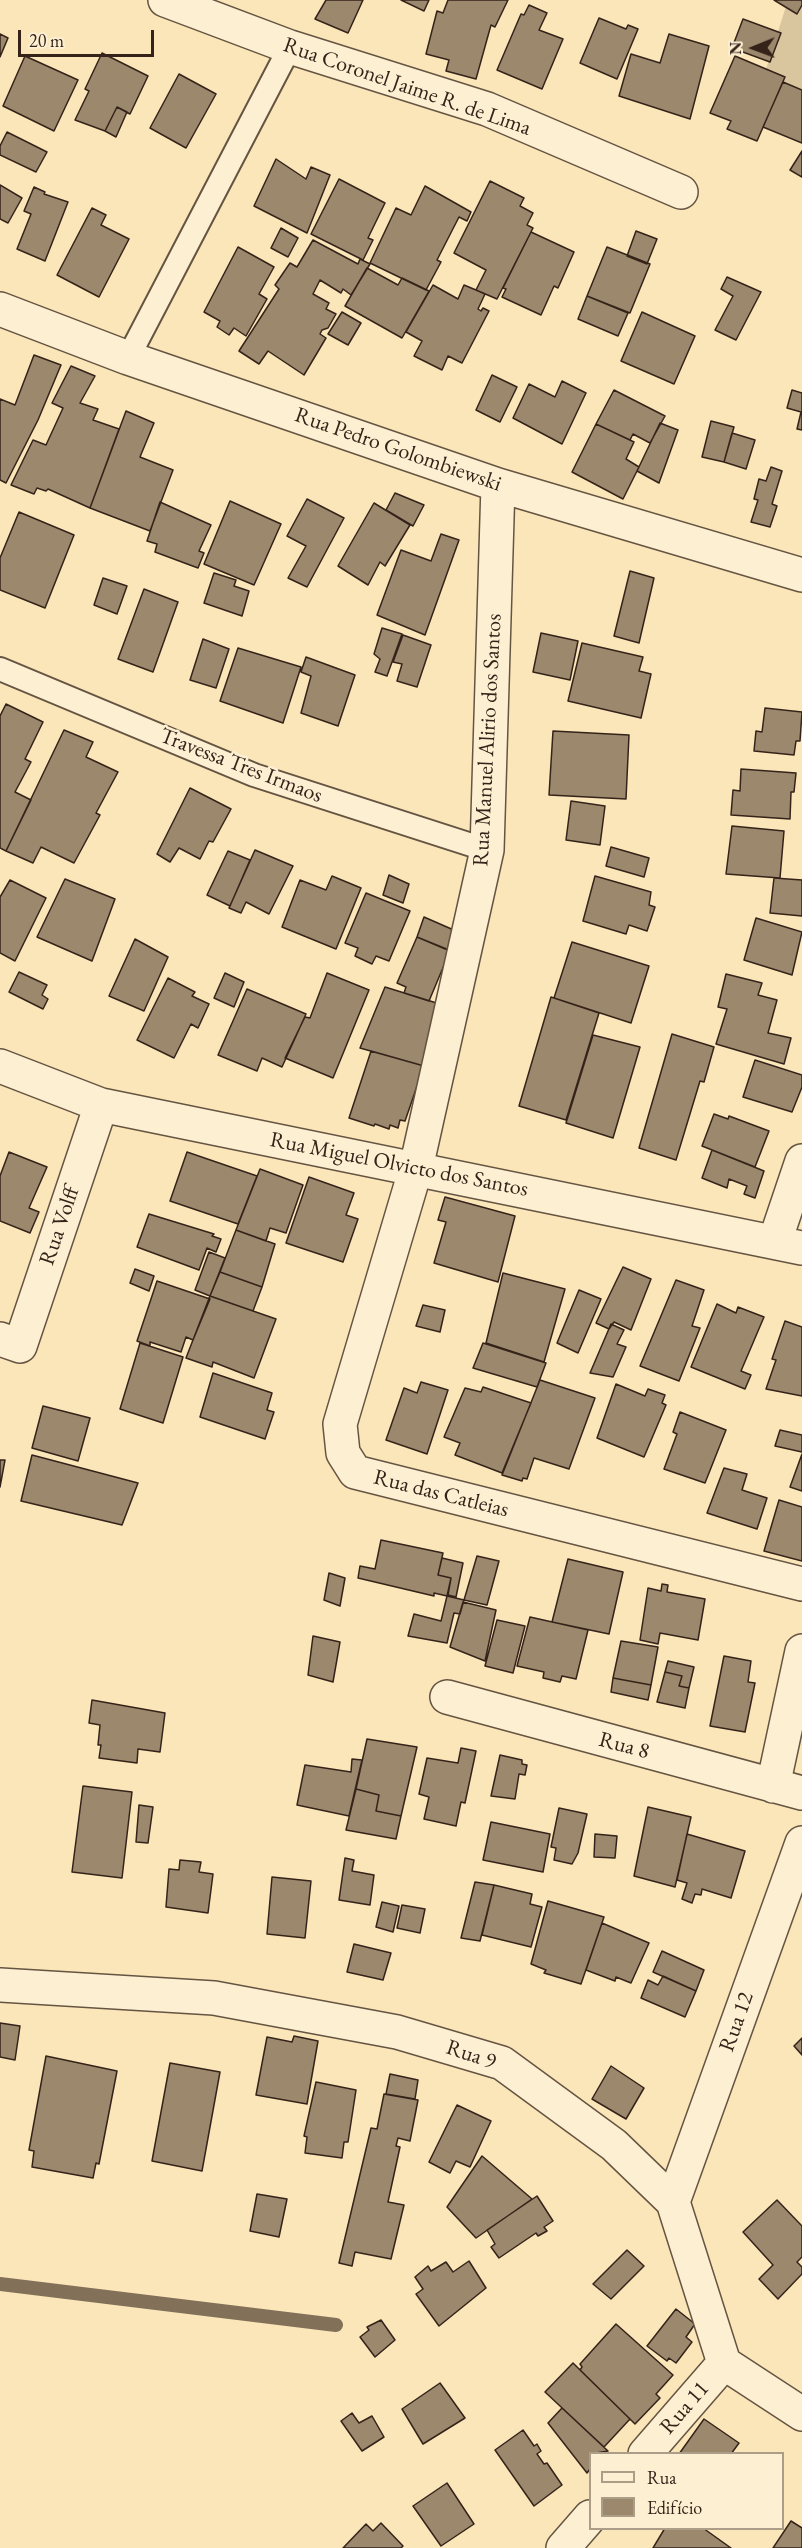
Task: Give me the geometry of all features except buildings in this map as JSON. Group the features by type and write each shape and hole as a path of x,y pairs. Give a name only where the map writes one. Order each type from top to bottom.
{"street":[{"name":"Rua Coronel Jaime R. de Lima","path":"165,0 290,47 487,109 681,192"},
{"name":"Rua Pedro Golombiewski","path":"0,309 128,358 498,485 802,575"},
{"name":"Rua Manuel Alirio dos Santos","path":"416,1168 487,850 498,485"},
{"name":"Rua Miguel Olvicto dos Santos","path":"0,1066 101,1105 789,1244"},
{"name":"Rua Volff","path":"10,1342 101,1105"},
{"path":"789,1244 802,1161"},
{"name":"Rua das Catleias","path":"416,1168 340,1424 343,1453 355,1472 802,1584"},
{"path":"787,1789 802,1651"},
{"name":"Rua 8","path":"447,1697 787,1789"},
{"name":"Rua 12","path":"673,2202 802,1843"},
{"name":"Rua 9","path":"0,1984 214,1998 397,2032 502,2063 614,2145 673,2202 724,2363"},
{"path":"724,2363 802,2414"},
{"name":"Rua 11","path":"647,2452 724,2363"},
{"path":"563,2548 589,2519"}],"lane":[{"path":"128,358 290,47"},
{"name":"Travessa Tres Irmaos","path":"0,669 254,775 487,850"}],"shaded area":[{"path":"788,0 802,0 802,125 754,107"}],"waterway":[{"path":"0,2284 336,2325"}]}
